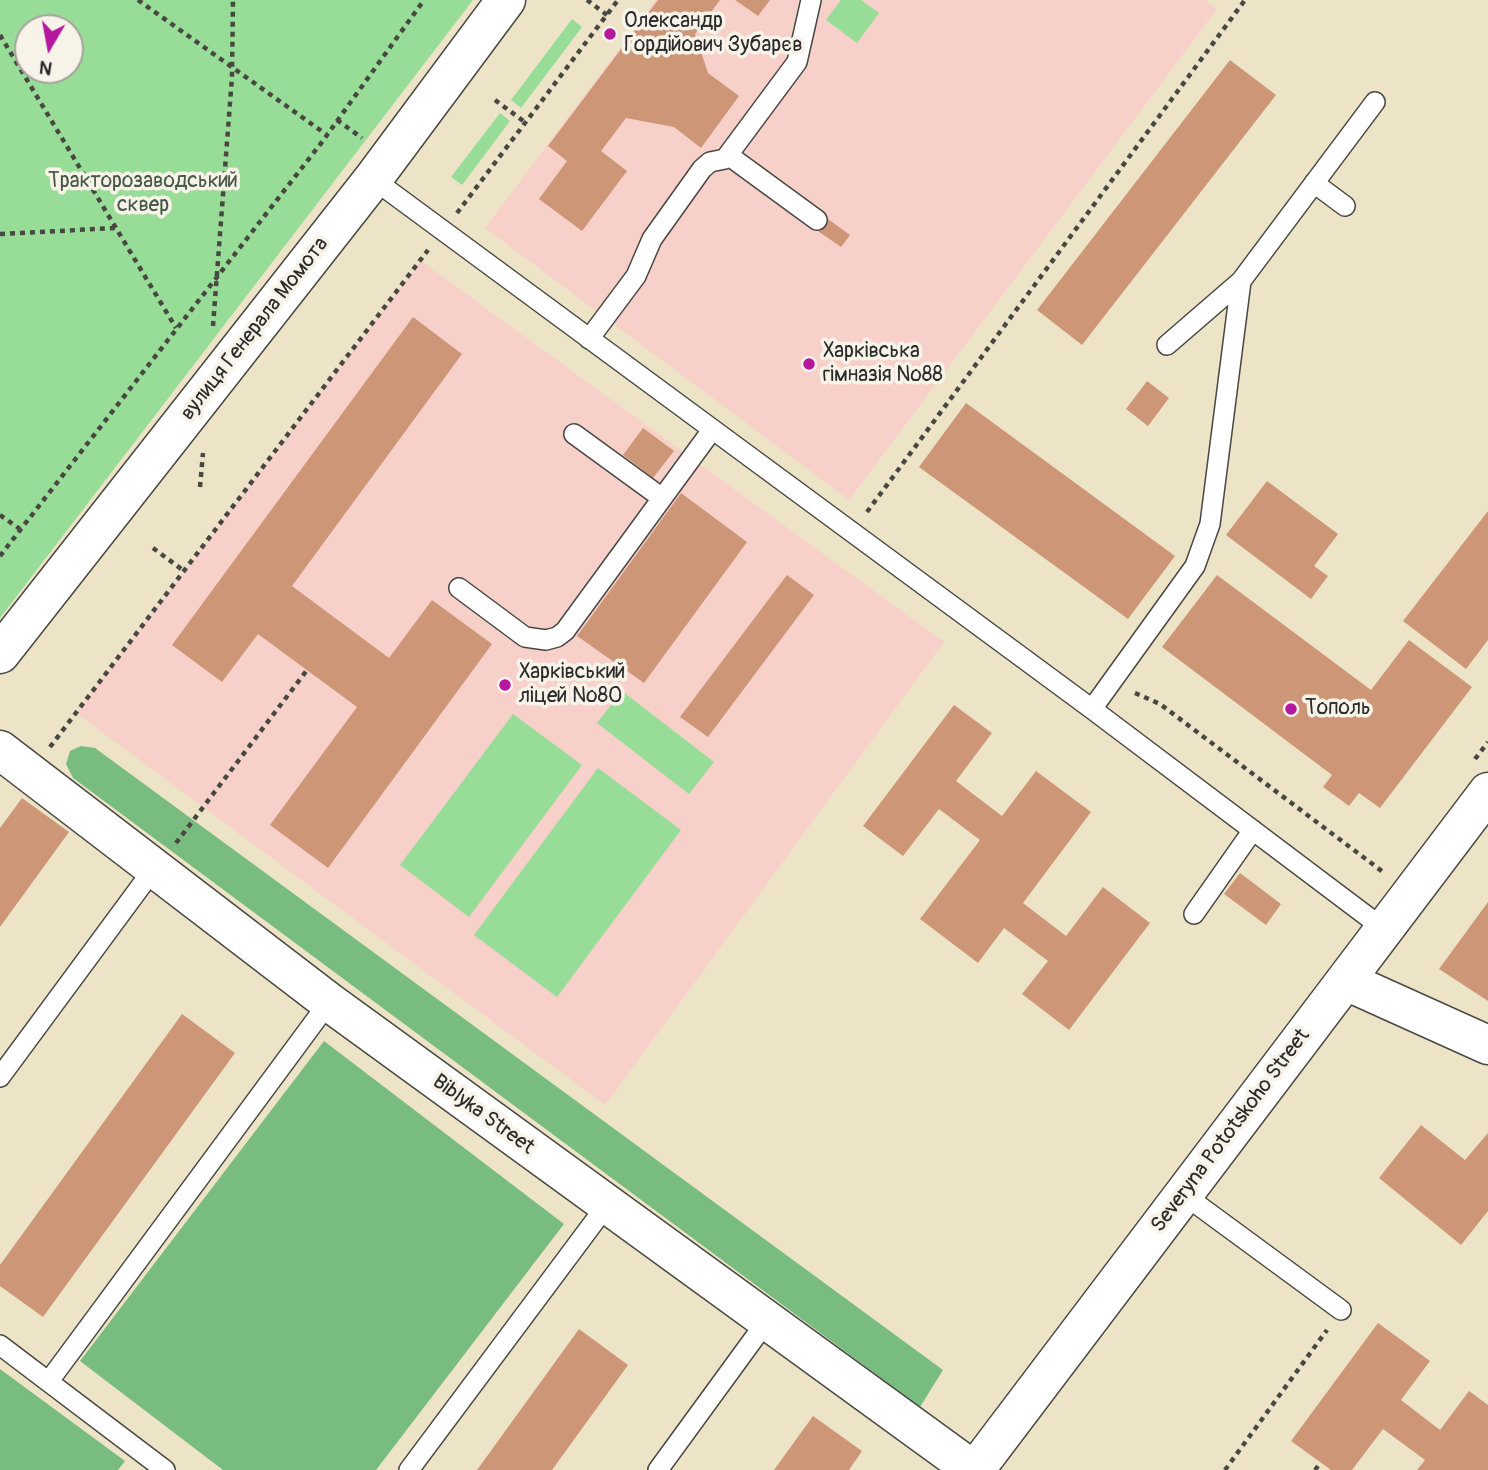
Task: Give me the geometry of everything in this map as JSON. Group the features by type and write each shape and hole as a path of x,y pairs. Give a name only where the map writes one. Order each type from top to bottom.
{"street":[{"name":"вулиця Генерала Момота","path":"0,654 208,390 371,161 506,0"},
{"name":"Biblyka Street","path":"0,750 163,858 330,1002 765,1322 974,1470"},
{"name":"Severyna Pototskoho Street","path":"974,1470 1488,792"},
{"path":"1346,981 1488,1045"}],"lane":[{"path":"589,339 636,276 652,239 702,169 710,162 724,159 728,155 797,62 811,0"},
{"path":"1167,345 1241,281 1375,102"},
{"path":"728,155 817,220"},
{"path":"371,161 589,339 1092,709 1384,929"},
{"path":"1314,183 1345,206"},
{"path":"1092,709 1195,566 1206,535 1241,281"},
{"path":"459,588 525,637 546,640 557,637 565,631 712,430"},
{"path":"574,434 662,498"},
{"path":"1194,914 1253,830"},
{"path":"0,1077 163,858"},
{"path":"49,1381 330,1002"},
{"path":"1183,1195 1341,1310"},
{"path":"409,1470 607,1206"},
{"path":"658,1470 765,1322"},
{"path":"0,1345 165,1470"}],"path":[{"path":"138,0 327,135"},
{"path":"208,390 232,77 233,0"},
{"path":"0,556 327,135 424,0"},
{"path":"587,0 607,15"},
{"path":"453,218 618,0"},
{"path":"851,533 1245,0"},
{"path":"0,35 176,328"},
{"path":"495,100 526,122"},
{"path":"337,120 371,161"},
{"path":"453,205 464,212"},
{"path":"0,234 116,228"},
{"path":"43,756 437,240"},
{"path":"200,487 203,446"},
{"path":"860,508 871,516"},
{"path":"0,515 20,529"},
{"path":"153,548 184,571"},
{"path":"163,858 307,670"},
{"path":"1123,689 1160,704 1387,874"},
{"path":"1225,1470 1341,1310"},
{"path":"1315,1470 1321,1462"}],"shaded area":[{"name":"Харківська гімназія №88","path":"656,0 1205,0 1217,9 849,500 485,228"},
{"name":"Харківський ліцей №80","path":"421,261 944,642 605,1105 76,713"}],"green space":[{"name":"Тракторозаводський сквер","path":"0,0 473,0 0,618"},
{"path":"841,0 861,0 879,13 857,43 826,20"},
{"path":"572,19 582,27 521,108 511,100"},
{"path":"500,113 510,121 462,185 451,177"},
{"path":"622,691 714,762 689,794 597,723"},
{"path":"513,714 582,765 469,917 400,865"},
{"path":"81,746 95,748 943,1370 920,1407 73,778 66,764 70,751"},
{"path":"598,768 681,830 557,997 474,935"},
{"path":"324,1041 564,1224 376,1470 223,1470 80,1361"},
{"path":"0,1369 125,1461 118,1470 0,1470"}],"building":[{"path":"658,0 720,0 695,34 708,73 739,96 701,148 674,127 626,118 601,151 627,171 582,231 539,199 567,161 548,146"},
{"path":"735,0 770,0 758,16"},
{"path":"1230,60 1276,95 1082,345 1037,310"},
{"path":"821,214 850,235 841,247 812,227"},
{"path":"413,317 462,354 292,586 389,658 432,600 492,644 328,868 270,825 357,707 258,634 222,682 172,645"},
{"path":"1147,381 1169,398 1148,426 1126,409"},
{"path":"966,403 1175,556 1128,619 919,467"},
{"path":"643,428 674,451 653,478 623,455"},
{"path":"1267,481 1338,534 1314,566 1328,576 1311,599 1226,535"},
{"path":"681,493 747,542 644,683 577,636"},
{"path":"1488,511 1488,640 1466,669 1403,621"},
{"path":"787,575 814,595 708,737 680,717"},
{"path":"1217,575 1371,690 1409,640 1472,687 1380,808 1359,793 1349,806 1323,787 1332,775 1162,647"},
{"path":"954,705 992,733 956,781 1002,816 1036,771 1091,812 1023,903 1066,936 1103,887 1150,923 1069,1030 1022,994 1048,961 1004,928 978,963 920,919 980,840 939,809 903,856 863,826"},
{"path":"22,798 69,832 0,927 0,828"},
{"path":"1240,873 1281,904 1266,925 1224,894"},
{"path":"1488,902 1488,1001 1439,969"},
{"path":"182,1014 235,1053 43,1317 0,1286 0,1265"},
{"path":"1421,1125 1465,1160 1488,1133 1488,1211 1461,1245 1379,1178"},
{"path":"1378,1323 1430,1361 1401,1400 1440,1430 1469,1391 1488,1405 1488,1470 1417,1470 1425,1460 1383,1429 1352,1470 1331,1470 1291,1441"},
{"path":"579,1329 628,1365 552,1470 477,1470"},
{"path":"813,1416 862,1451 849,1470 774,1470"}],"place":[{"name":"Олександр Гордійович Зубарєв","path":"610,34"},
{"name":"Харківська гімназія №88","path":"809,364"},
{"name":"Харківський ліцей №80","path":"505,685"},
{"name":"Тополь","path":"1291,709"}]}
